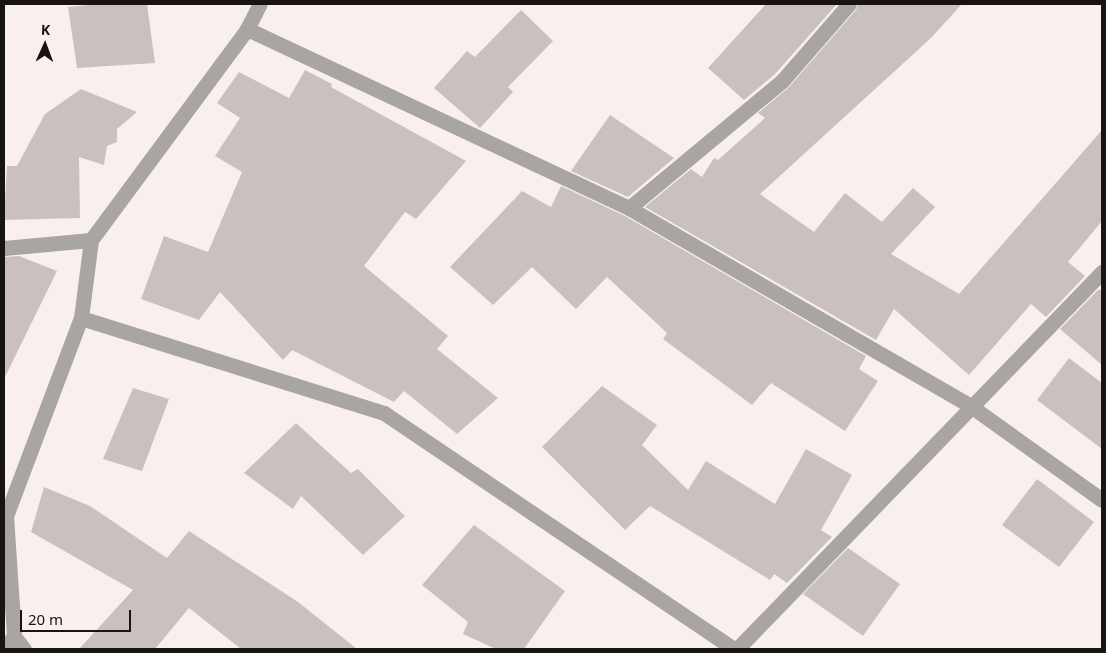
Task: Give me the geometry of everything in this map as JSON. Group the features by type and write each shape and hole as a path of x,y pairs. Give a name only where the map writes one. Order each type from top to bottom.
{"street":[{"path":"24,649 14,636 5,517 81,318 91,240 247,29 260,4"},
{"path":"629,208 782,81 850,4"},
{"path":"247,29 629,208 972,407 1102,500"},
{"path":"4,248 91,240"},
{"path":"81,318 384,412 735,649 1102,272"},
{"path":"4,648 14,636"}],"building":[{"path":"99,4 147,4 155,63 77,68 68,7"},
{"path":"766,4 837,4 775,74 744,100 708,68"},
{"path":"858,4 962,4 931,38 760,194 814,232 845,193 882,222 913,188 935,207 891,254 959,294 1102,130 1102,221 1068,262 1085,276 1046,317 1031,304 969,375 894,309 876,340 645,207 691,169 702,177 714,158 718,160 765,118 758,113 789,87 856,10"},
{"path":"521,10 553,41 508,87 513,92 480,128 434,88 467,51 475,57"},
{"path":"305,70 332,84 331,87 466,161 416,219 405,212 364,266 448,336 437,349 498,398 457,434 404,391 394,402 292,350 283,360 220,292 199,320 141,299 164,236 208,252 242,172 215,156 240,118 217,103 239,72 289,98"},
{"path":"81,89 137,112 117,129 117,142 107,146 104,165 79,157 80,218 4,220 7,166 17,166 45,114"},
{"path":"610,115 674,158 628,197 571,171"},
{"path":"561,186 625,216 866,356 859,369 878,381 845,431 771,383 752,405 663,339 667,333 607,277 576,309 532,267 493,305 450,267 522,191 551,207"},
{"path":"19,256 57,271 4,379 4,257"},
{"path":"1099,289 1102,292 1102,365 1060,329"},
{"path":"1069,358 1102,383 1102,449 1037,400"},
{"path":"602,386 657,425 642,445 688,490 706,461 775,504 806,449 852,475 821,530 832,537 787,583 774,574 770,580 650,506 625,530 542,447"},
{"path":"133,388 169,399 142,471 103,459"},
{"path":"296,423 351,473 358,469 405,516 363,555 301,496 293,509 244,473"},
{"path":"1037,479 1094,522 1059,567 1002,525"},
{"path":"44,487 90,506 167,558 189,531 298,602 357,649 241,649 189,608 155,649 79,649 133,590 31,532"},
{"path":"474,525 565,591 524,649 496,649 463,634 468,622 422,585"},
{"path":"848,548 900,584 863,636 803,594"}]}
